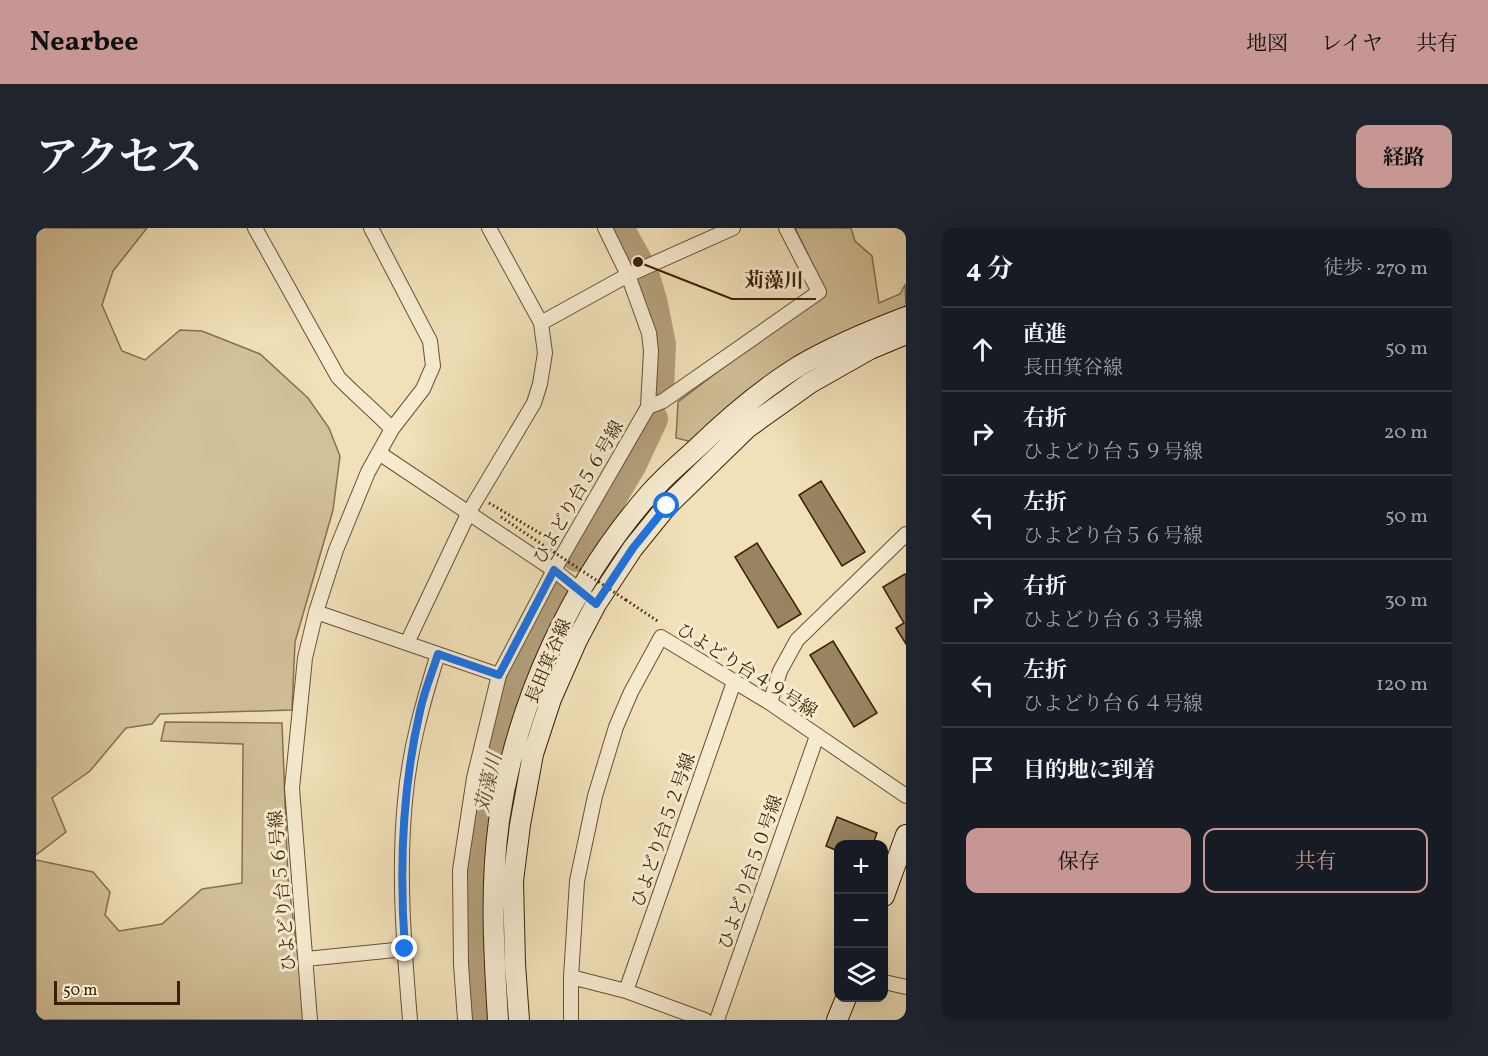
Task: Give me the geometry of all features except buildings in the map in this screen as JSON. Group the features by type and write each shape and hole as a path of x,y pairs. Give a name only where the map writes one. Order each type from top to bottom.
{"street":[{"path":"255,228 338,377 355,395 373,408 392,429"},
{"name":"ひよどり台５６号線","path":"310,1020 292,789 305,658 316,612 336,550 368,472 392,429 423,389 433,366 430,340 371,228"},
{"path":"406,643 468,512 534,403 540,384 544,353 541,323 489,228"},
{"name":"ひよどり台５６号線","path":"465,1020 461,964 460,870 474,778 499,675 554,570 648,407 651,351 649,333 628,275 605,228"},
{"path":"541,323 628,275 733,228"},
{"path":"648,407 663,401 819,292 786,228"},
{"name":"長田箕谷線","path":"498,1020 493,882 500,819 516,746 533,692 560,628 580,591 617,535 651,491 735,411 799,366 862,333 906,317"},
{"name":"長田箕谷線","path":"519,1020 514,964 513,881 533,754 550,699 596,604 633,548 667,506 747,428 810,383 870,350 906,334"},
{"path":"380,453 554,570 596,604"},
{"path":"770,704 780,671 797,640 906,534"},
{"path":"316,612 499,675"},
{"name":"ひよどり台４９号線","path":"571,1020 571,977 577,881 595,796 616,727 631,692 661,637 770,704 906,795"},
{"path":"410,1020 402,848 405,799 420,710 438,654"},
{"name":"ひよどり台５２号線","path":"626,991 734,681"},
{"name":"ひよどり台５０号線","path":"717,1020 817,736"},
{"path":"885,894 906,835"},
{"path":"306,959 405,949"},
{"path":"571,977 626,991 705,1020"},
{"path":"888,983 906,987"},
{"path":"837,1020 844,1002"}],"path":[{"path":"477,496 566,549"},
{"path":"506,513 501,517 660,622 661,637"}],"shaded area":[{"path":"36,228 147,228 113,271 102,305 122,351 145,360 180,330 202,331 260,354 308,398 329,428 340,456 333,510 295,642 292,710 160,714 152,724 126,728 90,771 52,798 66,832 36,855"},
{"path":"795,228 851,228 855,241 872,256 879,303 900,294 905,285 906,306 855,327 746,391 692,442 676,438 678,402 825,290"},
{"path":"165,722 282,723 288,879 306,1020 36,1020 36,860 93,872 110,892 105,915 119,931 162,924 202,889 242,883 243,744 161,741"}],"waterway":[{"name":"苅藻川","path":"619,228 638,262"},
{"name":"苅藻川","path":"645,277 661,344 659,389"},
{"name":"苅藻川","path":"577,557 632,464 653,419"},
{"name":"苅藻川","path":"479,1020 473,948 481,797 503,718 529,645 556,593"}],"place":[{"name":"苅藻川","path":"638,262"}],"route":[{"path":"405,949 402,915 402,848 405,799 420,710 438,654 499,675 554,570 596,604 633,548 667,506"}]}
